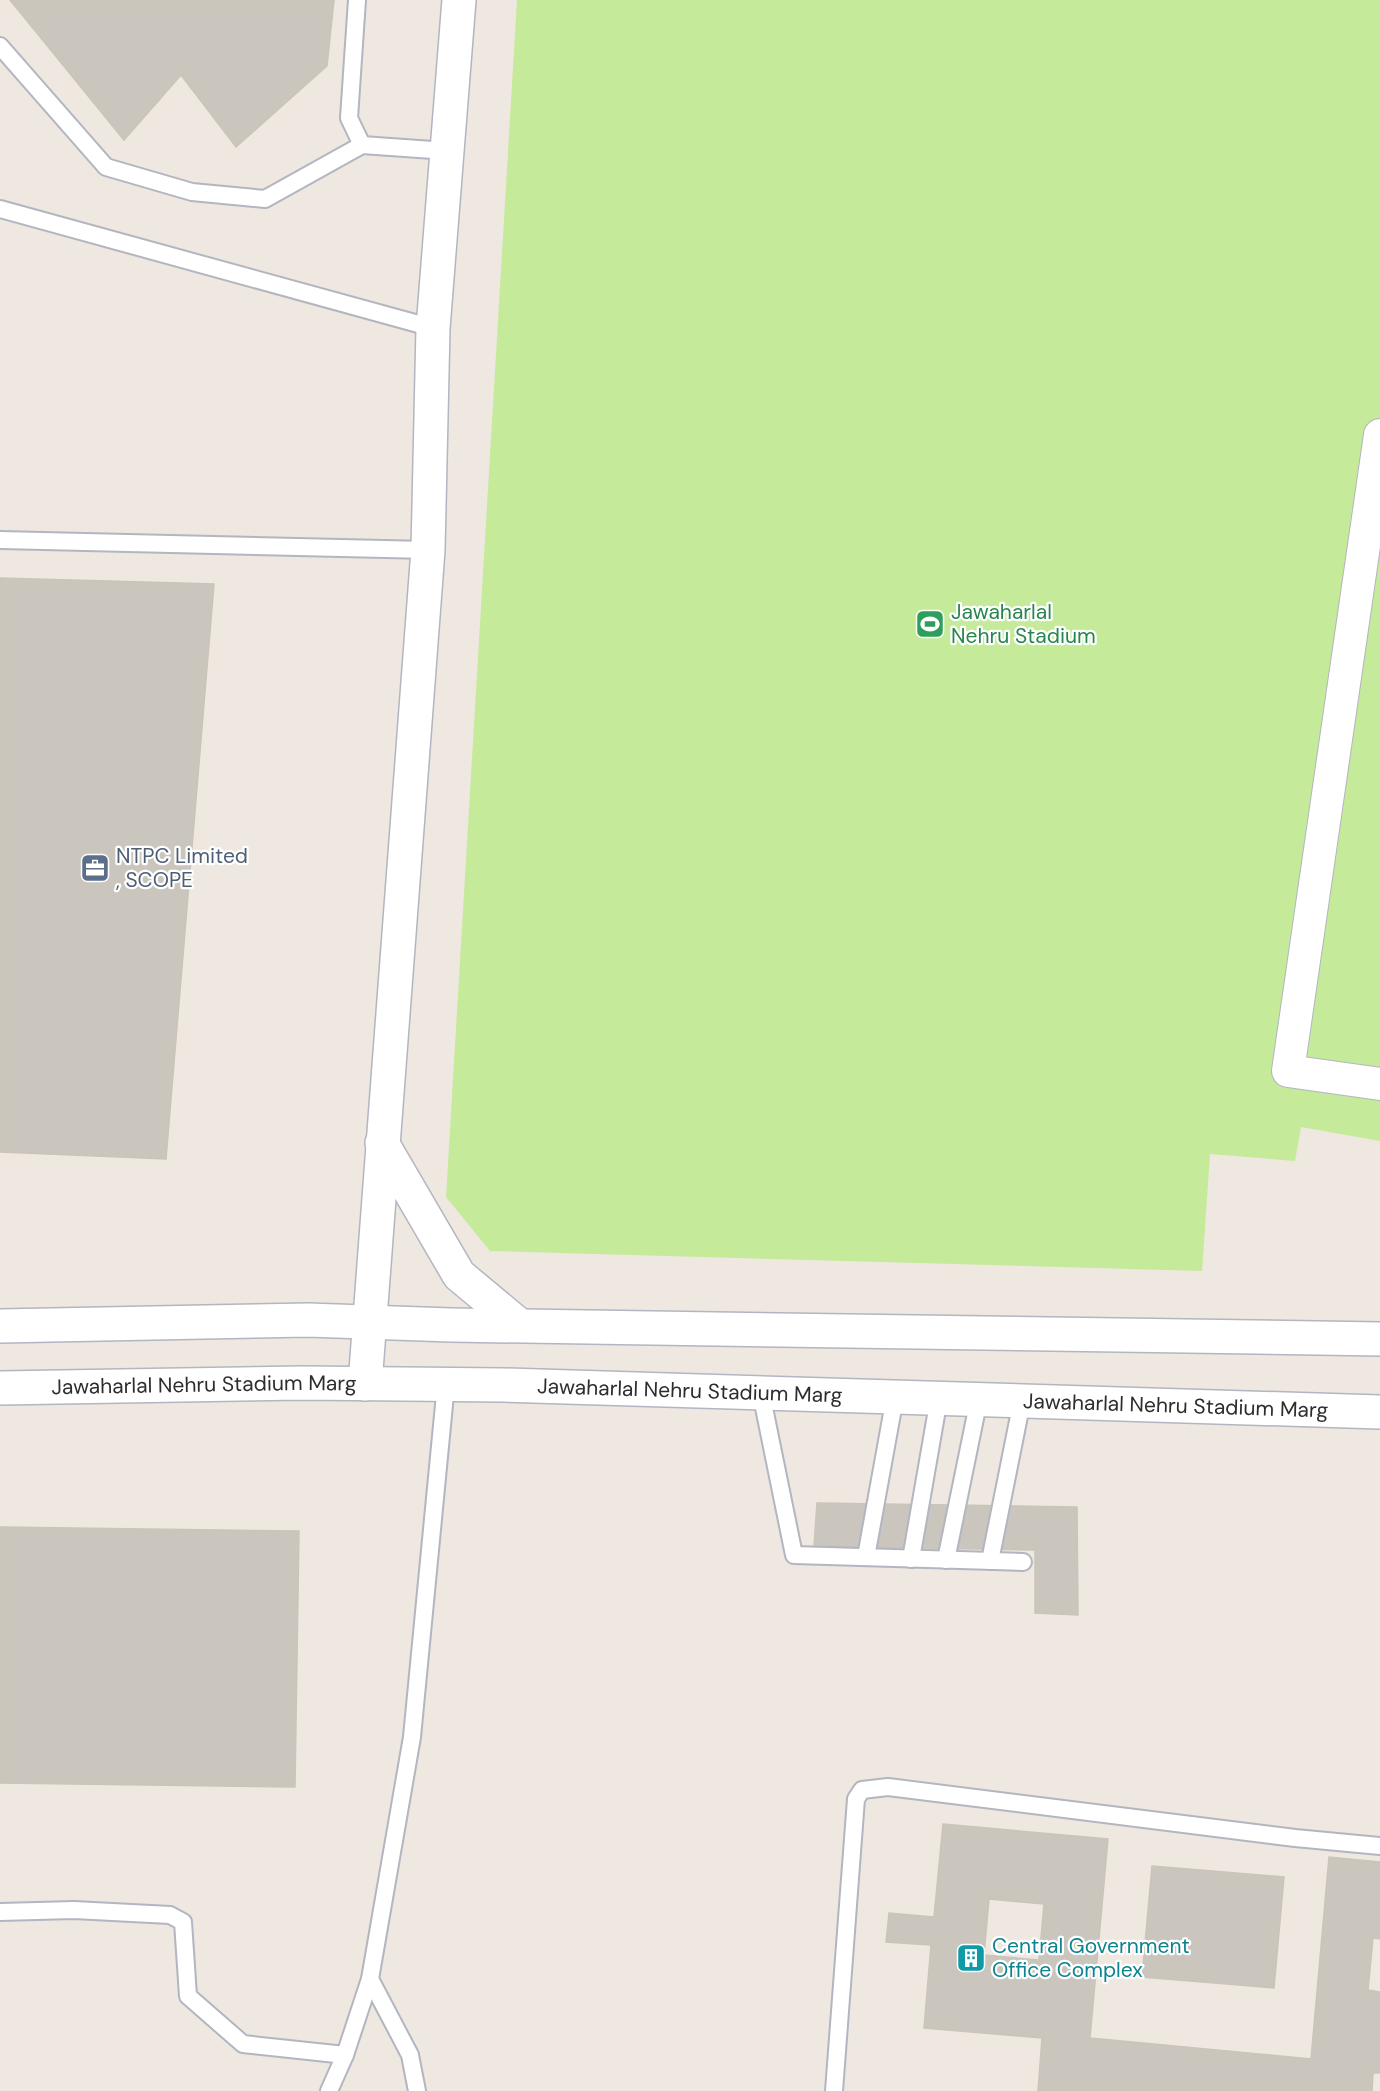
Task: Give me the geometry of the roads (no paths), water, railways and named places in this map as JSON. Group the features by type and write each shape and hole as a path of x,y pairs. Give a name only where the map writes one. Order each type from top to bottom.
{"street":[{"path":"365,1384 368,1320 428,550 433,328 459,0"},
{"path":"1380,435 1288,1071 1380,1084"},
{"path":"382,1143 459,1275 519,1325"},
{"path":"6,1319 368,1320 519,1325 1380,1339"},
{"name":"Jawaharlal Nehru Stadium Marg","path":"0,1388 446,1384 1380,1412"}],"lane":[{"path":"357,0 349,118 362,145"},
{"path":"0,46 106,167 192,192 265,199 362,145 447,152"},
{"path":"0,209 433,328"},
{"path":"0,540 428,550"},
{"path":"329,2091 345,2055 370,1979 411,1737 446,1384"},
{"path":"761,1393 794,1555 1023,1562"},
{"path":"866,1557 895,1396"},
{"path":"911,1559 939,1398"},
{"path":"946,1560 979,1399"},
{"path":"990,1561 1022,1401"},
{"path":"834,2091 856,1799 862,1790 888,1787 1295,1838 1380,1846"},
{"path":"0,1912 74,1910 170,1915 183,1922 188,1996 243,2044 345,2055"},
{"path":"370,1979 410,2055 417,2091"}],"place":[{"name":"Jawaharlal Nehru Stadium","path":"930,624"},
{"name":"NTPC Limited , SCOPE","path":"95,868"},
{"name":"Central Government Office Complex","path":"971,1958"}]}
